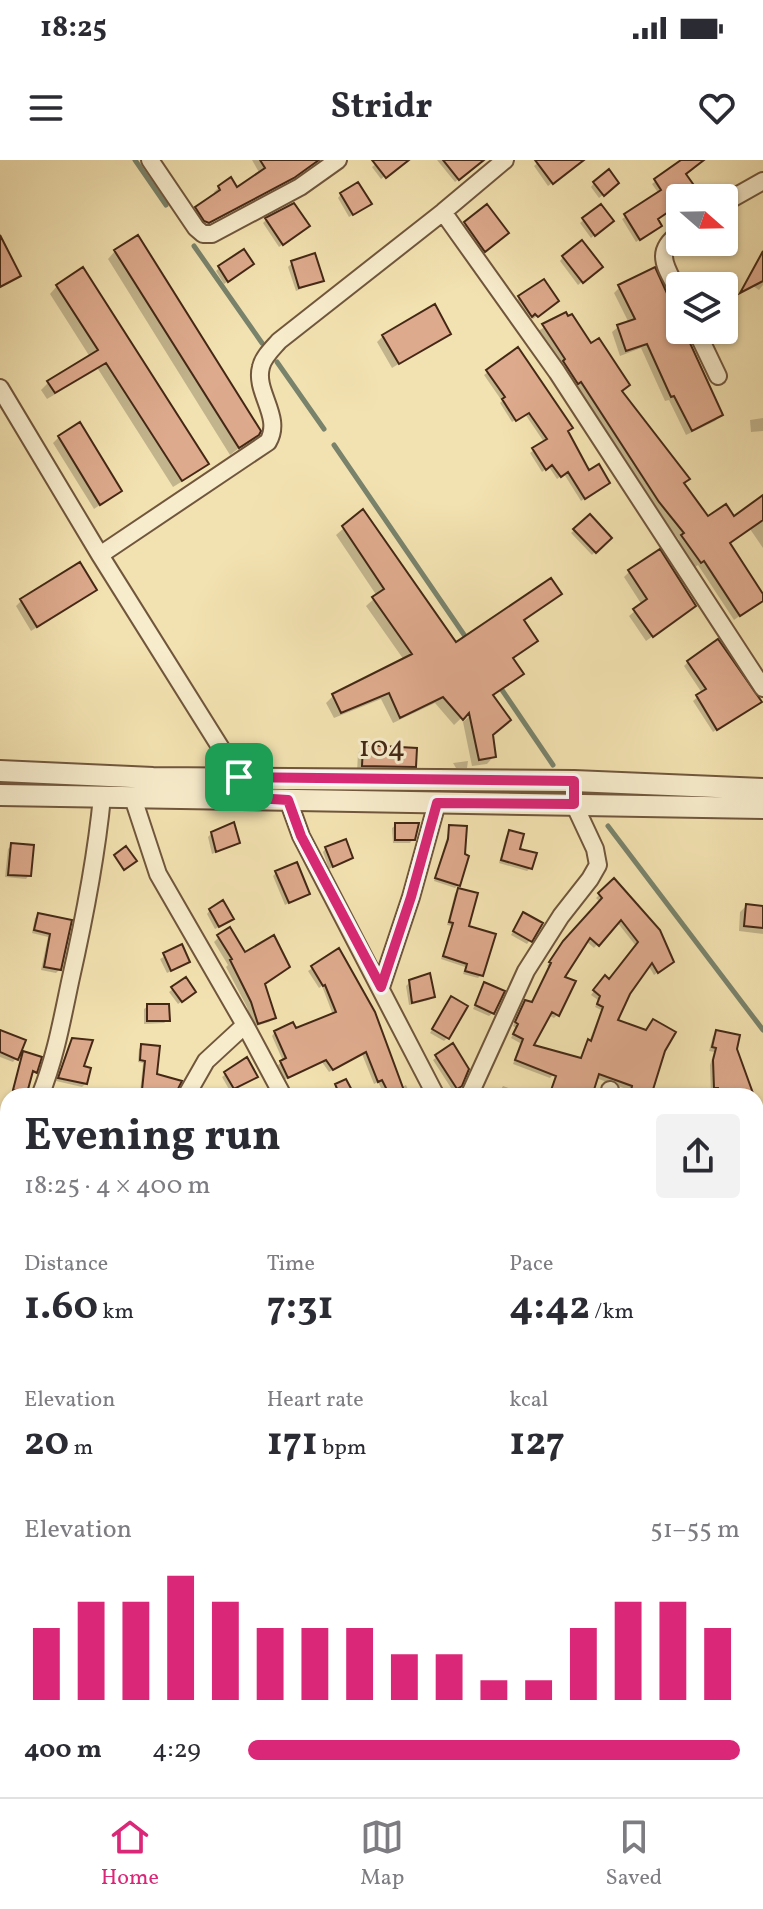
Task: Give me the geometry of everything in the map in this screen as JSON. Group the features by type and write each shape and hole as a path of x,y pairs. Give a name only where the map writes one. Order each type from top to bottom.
{"street":[{"path":"150,160 196,228 203,234 212,234 300,187 338,160"},
{"path":"100,555 268,442 273,430 260,375 264,358 279,341 505,160"},
{"path":"738,195 763,181"},
{"path":"443,212 557,372 763,688"},
{"path":"666,244 664,260 669,272"},
{"path":"703,344 718,376"},
{"path":"0,388 100,555 239,777 256,798"},
{"name":"104","path":"0,771 153,778 574,781 763,789"},
{"path":"473,1088 526,971 598,865 595,849 574,804 574,781"},
{"path":"0,795 763,808"},
{"path":"43,1088 53,1059 85,911 96,856 102,797"},
{"path":"133,798 158,874 279,1088"},
{"path":"288,800 301,836 432,1088"},
{"path":"381,987 411,897 437,803"},
{"path":"191,1088 206,1061 245,1025"}],"building":[{"path":"260,160 319,160 294,178 209,223 204,221 195,207 220,190 218,186 231,177 237,187 265,168"},
{"path":"372,160 409,160 386,178"},
{"path":"443,160 484,160 459,180"},
{"path":"535,160 584,160 553,184"},
{"path":"681,160 704,160 686,174 693,184 666,184 666,214 658,219 662,226 640,240 624,214 661,190 654,179"},
{"path":"609,169 619,183 604,196 593,182"},
{"path":"358,182 372,204 353,215 340,193"},
{"path":"294,203 310,226 283,245 265,218"},
{"path":"487,204 509,233 485,252 464,222"},
{"path":"601,204 614,221 595,236 582,218"},
{"path":"0,235 21,276 0,287"},
{"path":"138,235 261,431 239,448 114,250"},
{"path":"582,240 603,267 583,283 562,256"},
{"path":"244,249 254,264 228,282 218,266"},
{"path":"763,251 763,281 740,293"},
{"path":"315,253 324,281 299,288 291,261"},
{"path":"83,267 209,464 182,481 106,363 55,393 47,381 98,350 56,285"},
{"path":"655,267 666,291 666,344 690,344 723,415 692,431 674,396 671,397 647,344 626,351 617,325 635,319 618,285"},
{"path":"544,279 559,301 538,317 535,314 532,317 518,296"},
{"path":"435,304 451,334 399,364 382,335"},
{"path":"566,312 568,316 572,314 591,343 599,338 630,385 622,391 690,479 684,483 708,516 726,504 734,516 763,495 763,520 730,543 763,594 763,601 740,616 704,561 701,563 681,535 684,533 659,502 581,382 578,384 563,361 565,359 542,324"},
{"path":"518,347 573,428 568,431 589,470 599,464 610,483 585,499 568,472 561,477 552,465 546,470 532,448 547,439 529,413 516,421 502,399 505,397 486,370"},
{"path":"80,422 122,491 100,505 58,436"},
{"path":"363,509 456,642 551,578 562,594 524,620 538,641 513,658 524,674 493,695 511,720 493,735 496,757 479,760 469,713 463,720 443,697 400,718 389,693 341,713 332,694 412,654 372,597 384,589 342,526"},
{"path":"590,514 612,538 596,553 573,529"},
{"path":"660,549 696,606 653,637 633,609 647,599 628,570"},
{"path":"80,562 97,590 37,627 20,599"},
{"path":"718,639 762,702 717,730 696,695 706,689 687,661"},
{"path":"363,745 417,748 416,767 362,766"},
{"path":"234,822 240,843 216,852 211,832"},
{"path":"395,823 419,823 415,840 395,840"},
{"path":"449,825 467,826 465,854 469,856 460,886 435,878 448,839"},
{"path":"509,830 524,834 520,849 537,853 532,869 501,860"},
{"path":"346,839 353,858 333,867 325,847"},
{"path":"11,843 34,845 31,876 8,875"},
{"path":"126,846 137,861 124,870 114,855"},
{"path":"297,862 310,894 289,903 275,871"},
{"path":"614,878 660,930 674,962 658,973 652,963 630,994 618,1020 646,1030 653,1019 676,1032 665,1051 653,1088 632,1088 599,1074 595,1088 552,1088 556,1076 515,1060 523,1039 513,1034 518,1024 515,1022 525,1000 532,1002 549,962 563,941 602,898 598,893","holes":["621,920 638,942 609,979 605,975 593,990 600,996 597,1004 603,1007 591,1041 588,1039 581,1058 534,1045 552,1012 559,1016 576,981 565,977 590,938 599,946"]},
{"path":"458,888 478,893 469,926 496,934 483,976 465,971 467,964 443,956 453,923 449,922"},
{"path":"223,900 234,919 219,927 209,909"},
{"path":"746,904 763,906 763,928 744,926"},
{"path":"523,912 543,923 532,942 513,931"},
{"path":"38,913 72,920 61,970 44,967 50,934 34,930"},
{"path":"230,927 245,952 274,935 290,967 265,984 276,1018 258,1024 232,959 217,935"},
{"path":"182,944 190,962 171,971 163,953"},
{"path":"339,948 375,1012 403,1088 386,1088 382,1080 378,1082 366,1052 333,1070 326,1060 288,1078 280,1061 286,1058 274,1031 293,1022 296,1028 336,1012 325,985 311,966"},
{"path":"430,973 435,997 412,1003 409,980"},
{"path":"186,977 196,992 182,1002 171,987"},
{"path":"484,982 505,991 494,1014 475,1005"},
{"path":"451,996 468,1006 449,1039 432,1029"},
{"path":"147,1004 169,1004 170,1021 147,1021"},
{"path":"0,1030 26,1040 18,1060 0,1052"},
{"path":"716,1030 740,1035 737,1049 751,1088 714,1088 716,1048 712,1047"},
{"path":"72,1038 93,1040 84,1066 91,1068 87,1084 58,1078"},
{"path":"453,1043 469,1069 462,1086 456,1088 435,1055"},
{"path":"141,1044 160,1046 157,1074 182,1081 178,1088 142,1088 145,1061 140,1060"},
{"path":"23,1051 42,1057 37,1073 33,1071 28,1088 14,1088"},
{"path":"247,1057 258,1077 233,1088 224,1072"},
{"path":"346,1079 351,1088 337,1088 335,1084"}],"waterway":[{"path":"135,160 166,205"},
{"path":"194,246 262,343"},
{"path":"277,362 324,429"},
{"path":"334,445 467,639"},
{"path":"500,687 553,765"},
{"path":"608,826 763,1030"}],"route":[{"path":"239,777 574,781 574,804 437,803 411,897 381,987 301,836 288,800 256,798 239,777"}]}
